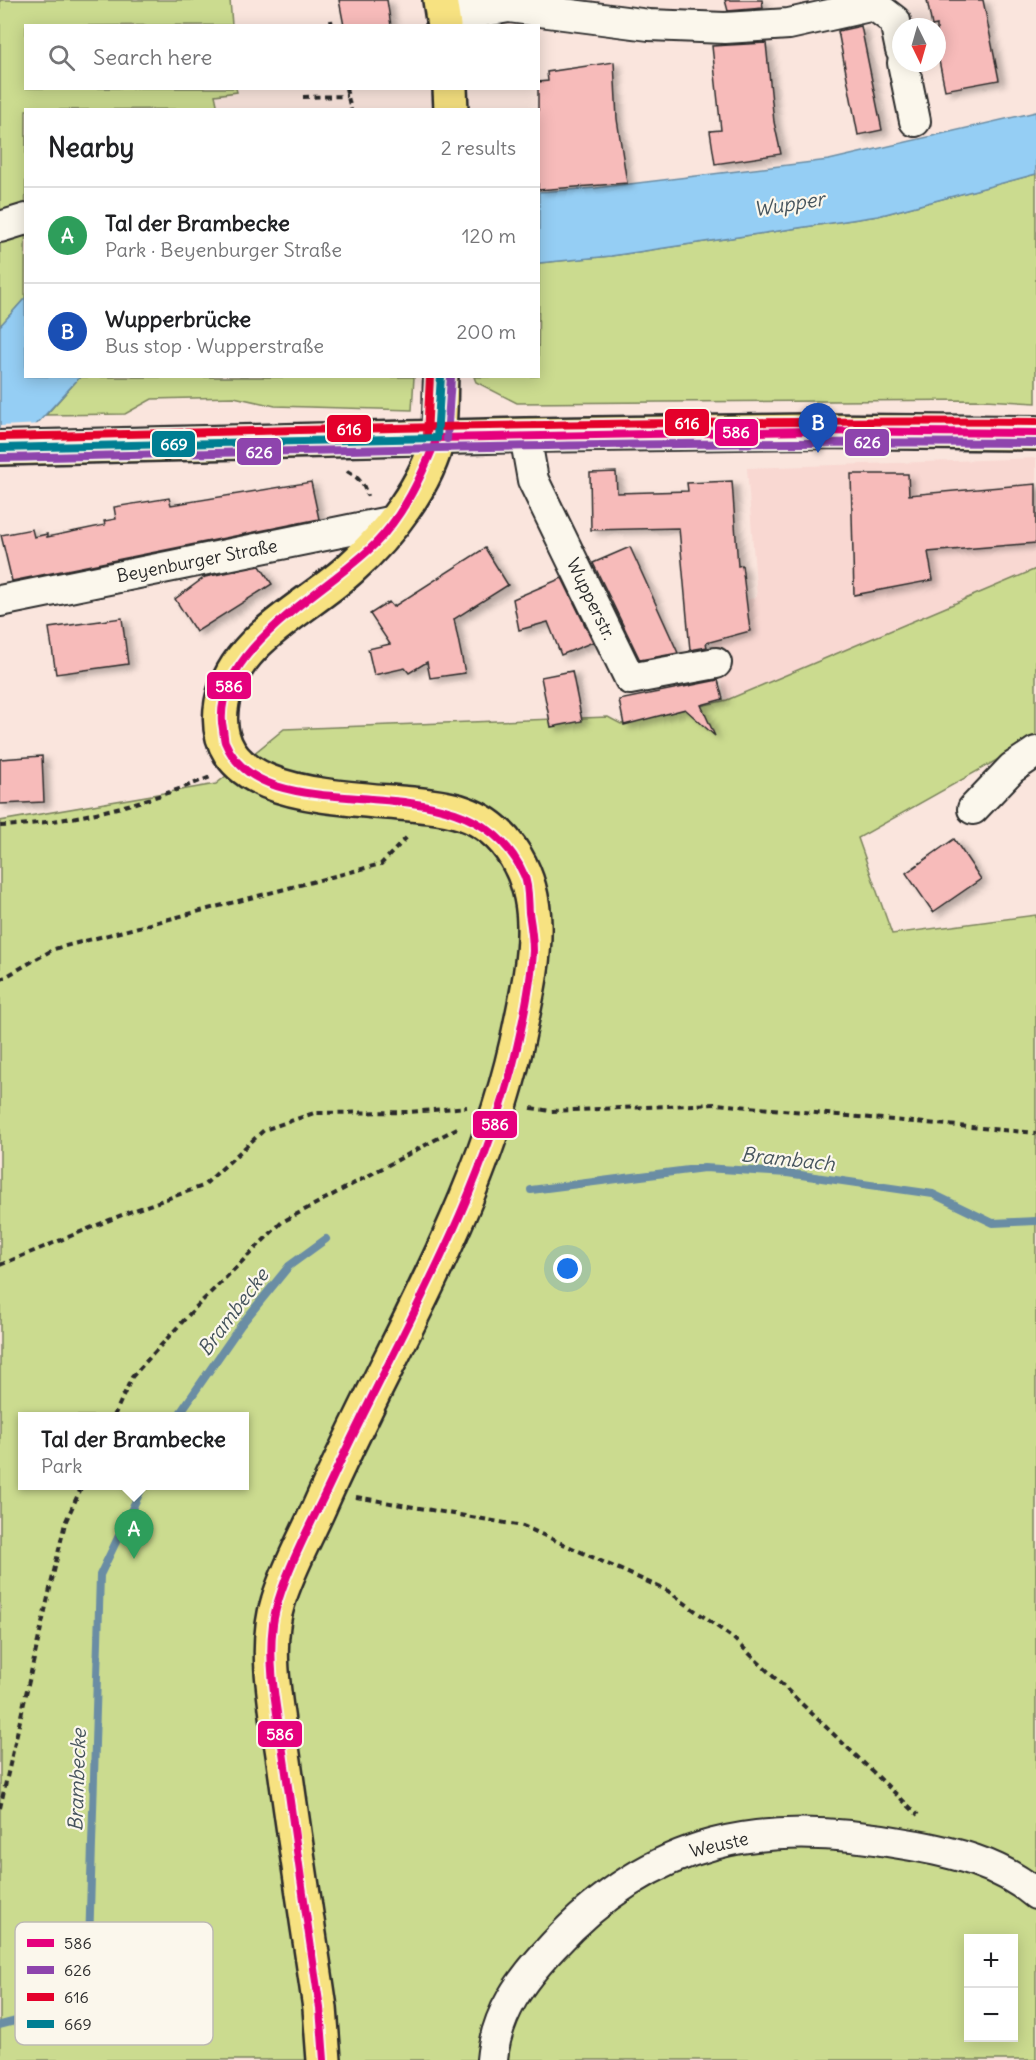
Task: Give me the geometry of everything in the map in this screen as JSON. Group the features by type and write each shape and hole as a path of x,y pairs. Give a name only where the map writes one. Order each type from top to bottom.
{"main road":[{"path":"450,90 451,108"},
{"path":"324,2060 320,2008 271,1666 277,1604 329,1487 437,1264 477,1174 502,1104 531,974 534,922 531,895 519,860 494,831 462,812 284,788 261,780 238,765 228,750 221,722 222,705 227,684 239,663 265,636 350,569 409,503 437,438 441,378"},
{"path":"0,448 525,435 810,431 1036,433"}],"street":[{"path":"442,15 509,6 649,25 725,28 789,24 873,5 892,19"},
{"path":"905,72 915,121"},
{"path":"0,227 24,220"},
{"name":"Wupperstr.","path":"525,435 533,480 630,679 716,663"},
{"name":"Beyenburger Straße","path":"0,601 394,521"},
{"path":"973,809 1012,768 1036,753"},
{"name":"Weuste","path":"492,2060 497,2030 504,2013 538,1962 610,1892 644,1870 682,1854 717,1843 771,1835 825,1833 858,1836 966,1857 996,1868 1036,1894"}],"path":[{"path":"331,20 332,24"},
{"path":"346,90 350,108"},
{"path":"303,97 347,96"},
{"path":"0,826 50,822 100,812 170,793 238,765"},
{"path":"0,980 54,949 381,864 435,807"},
{"path":"0,1264 124,1214 203,1186 264,1130 314,1113 410,1112 502,1104 551,1111 716,1104 1036,1133"},
{"path":"116,1412 132,1377 195,1308 282,1222 460,1127"},
{"path":"329,1487 365,1501 523,1526 668,1591 733,1638 926,1822"},
{"path":"0,1808 65,1523 80,1490"}],"shaded area":[{"path":"1036,458 1036,569 726,700 705,612 757,597 747,468"}],"green space":[{"path":"0,0 230,0 232,24 24,24 24,90 236,90 237,92 215,95 218,108 24,108 24,299 0,326"},
{"path":"1036,174 1036,403 985,400 517,403 476,382 474,378 540,378 540,263 611,256 878,216"},
{"path":"79,378 414,378 412,410 275,406 234,397 152,399 125,414 46,415"},
{"path":"1036,569 1036,738 858,838 892,934 1036,915 1036,2060 0,2060 0,821 216,784 284,729 608,717 621,724 727,700"}],"water":[{"name":"Wupper","path":"1036,112 1036,174 878,216 611,256 540,263 540,192 596,188 829,160"},
{"path":"24,299 24,378 79,378 0,464 0,326"}],"pier":[{"path":"42,424 2,466 0,467 0,426"}],"building":[{"path":"339,0 387,0 391,24 344,24"},
{"path":"725,0 762,0 763,8 728,11"},
{"path":"927,0 983,0 999,80 945,90 941,72 946,72 946,18 930,18"},
{"path":"861,26 882,130 858,135 838,31"},
{"path":"766,43 774,122 781,154 715,164 710,131 721,130 712,46"},
{"path":"614,62 617,119 627,183 540,190 538,90 540,90 540,82 548,81 547,72"},
{"path":"616,472 617,493 688,491 687,483 732,481 738,566 742,565 750,631 706,643 707,647 690,650 679,528 591,530 590,473"},
{"path":"851,474 908,474 909,495 1036,484 1036,543 928,552 933,580 854,595"},
{"path":"311,482 319,519 12,581 1,535 32,529 34,537 47,534 47,537 105,525 104,521 116,519 114,507 169,498 171,505"},
{"path":"630,547 678,653 640,660 593,563"},
{"path":"485,548 508,585 454,619 465,673 430,678 427,662 409,673 405,668 374,675 368,649 390,644 370,614 389,602 393,607"},
{"path":"260,566 272,584 196,632 175,599 205,577"},
{"path":"562,578 593,642 561,655 548,622 519,630 513,599"},
{"path":"122,618 128,664 56,674 49,628"},
{"path":"572,671 582,721 551,727 541,677"},
{"path":"718,680 723,699 701,705 715,736 685,709 624,725 619,700"},
{"path":"42,756 44,802 0,804 0,759"},
{"path":"954,839 981,879 933,912 906,873"}],"waterway":[{"name":"Brambach","path":"531,1190 704,1168 787,1173 933,1194 993,1223 1036,1221"},
{"name":"Brambecke","path":"181,1412 241,1325 289,1266 326,1239"},
{"name":"Brambecke","path":"90,1922 100,1575 141,1490"},
{"name":"Brambecke","path":"0,2025 15,2021"}],"transit line":[{"name":"616","path":"427,437 430,378"},
{"name":"669","path":"437,438 441,378"},
{"name":"626","path":"447,439 451,378"},
{"name":"616","path":"0,437 647,423 1036,422"},
{"name":"586","path":"437,438 810,431 1036,433"},
{"name":"586","path":"324,2060 320,2008 274,1692 271,1658 273,1624 283,1588 299,1548 436,1269 481,1164 500,1111 515,1056 529,991 533,942 526,879 497,837 460,815 416,804 323,795 281,788 247,772 225,742 222,723 225,695 237,670 255,646 278,623 354,563 385,533 411,495 437,438"},
{"name":"669","path":"0,448 437,438"},
{"name":"626","path":"0,458 648,444 1036,443"}],"place":[{"name":"Wupperbrücke","path":"818,453"},
{"name":"Tal der Brambecke","path":"134,1559"}]}
